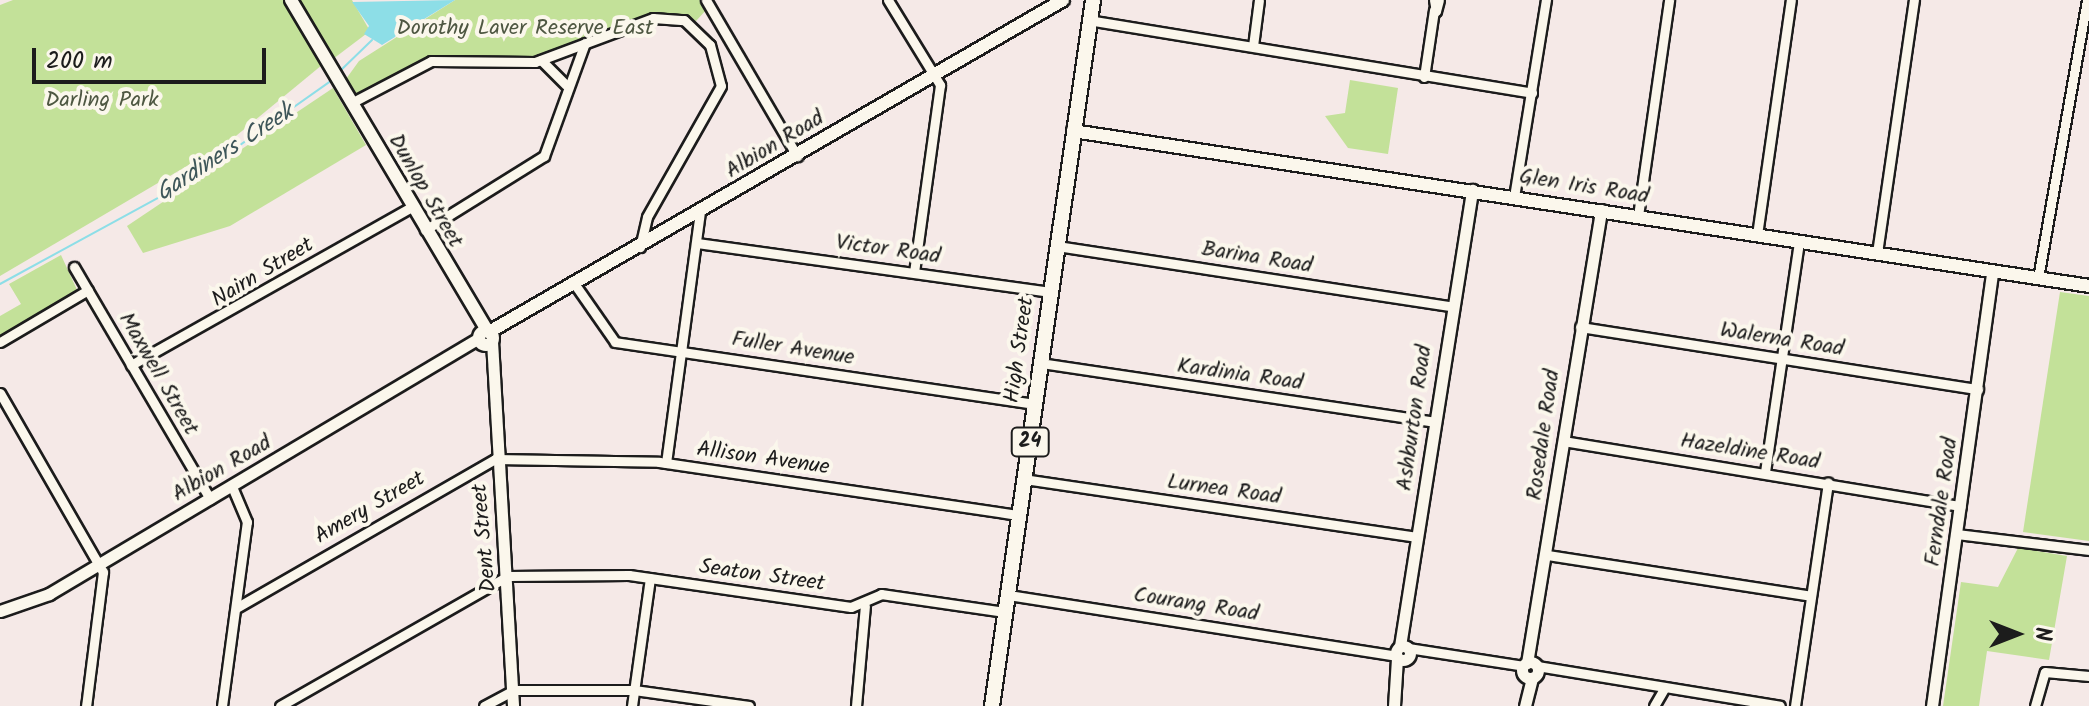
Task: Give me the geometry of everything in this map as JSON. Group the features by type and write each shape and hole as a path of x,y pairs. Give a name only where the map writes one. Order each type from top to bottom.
{"main road":[{"name":"Dunlop Street","path":"291,0 486,338"},
{"name":"Albion Road","path":"486,338 1063,0"},
{"name":"High Street","path":"992,706 1093,0"},
{"name":"Glen Iris Road","path":"1073,131 2089,286"}],"street":[{"path":"706,0 797,156"},
{"path":"888,0 934,75 939,89 914,272"},
{"path":"1253,46 1259,0"},
{"path":"1518,197 1546,0"},
{"path":"1638,216 1669,0"},
{"path":"1757,235 1791,0"},
{"path":"1877,253 1914,0"},
{"path":"2043,279 2087,0"},
{"path":"1424,77 1436,3"},
{"path":"351,103 431,61 541,60 672,16 701,30 721,68 718,97 647,217 640,247"},
{"path":"1088,20 1532,93"},
{"path":"425,230 544,156 566,85 585,43"},
{"path":"541,60 566,85"},
{"name":"Ashburton Road","path":"1394,706 1468,190"},
{"name":"Nairn Street","path":"131,365 411,207"},
{"name":"Rosedale Road","path":"1525,703 1597,210"},
{"path":"666,463 698,239 695,216"},
{"name":"Victor Road","path":"698,239 1051,292"},
{"path":"1765,472 1799,241"},
{"name":"Barina Road","path":"1057,246 1451,306"},
{"name":"Maxwell Street","path":"74,267 210,499"},
{"name":"Ferndale Road","path":"1932,706 1996,272"},
{"name":"Fuller Avenue","path":"576,286 607,339 1035,404"},
{"path":"0,342 88,290"},
{"name":"Walerna Road","path":"1580,327 1978,389"},
{"name":"Albion Road","path":"0,611 44,597 486,338"},
{"name":"Dent Street","path":"486,338 492,367 508,576 516,690 513,706"},
{"name":"Kardinia Road","path":"1041,363 1435,422"},
{"path":"0,393 100,563 86,706"},
{"name":"Hazeldine Road","path":"1563,441 1962,503"},
{"name":"Allison Avenue","path":"499,458 666,463 1019,515"},
{"name":"Amery Street","path":"236,608 499,458"},
{"name":"Lurnea Road","path":"1024,479 1418,537"},
{"path":"1795,706 1828,482"},
{"path":"222,706 247,518 232,486"},
{"path":"1958,530 2089,550"},
{"path":"1547,555 1811,596"},
{"path":"280,706 508,576"},
{"name":"Seaton Street","path":"508,576 650,578 865,606 881,594 1005,612"},
{"path":"632,706 650,578"},
{"path":"239,581 262,593"},
{"name":"Courang Road","path":"1008,595 1378,651 1426,654 1780,706"},
{"path":"856,706 865,606"},
{"path":"2035,706 2045,672 2089,676"},
{"path":"1654,706 1664,689"},
{"path":"484,706 516,690 634,690 749,706"},
{"path":"495,700 506,706"}],"green space":[{"name":"Darling Park","path":"13,0 284,0 322,65 231,140 0,276 0,5"},
{"path":"300,0 352,0 370,31 333,59"},
{"name":"Dorothy Laver Reserve East","path":"455,0 702,0 707,9 696,21 654,13 535,57 431,57 357,94 346,79 359,61"},
{"path":"1350,80 1398,88 1388,154 1348,148 1325,116 1345,113"},
{"path":"333,88 366,145 230,226 143,253 127,226"},
{"path":"61,255 78,292 0,337 0,316 21,304 9,284"},
{"path":"2060,292 2089,296 2089,541 2023,532"},
{"path":"2018,548 2067,556 2049,660 1987,651 1979,706 1943,706 1961,582 1998,587"}],"water":[{"path":"455,0 382,45 364,34 369,26 352,2"}],"waterway":[{"name":"Gardiners Creek","path":"339,72 372,40"},
{"name":"Gardiners Creek","path":"0,284 189,181 332,80"}]}
